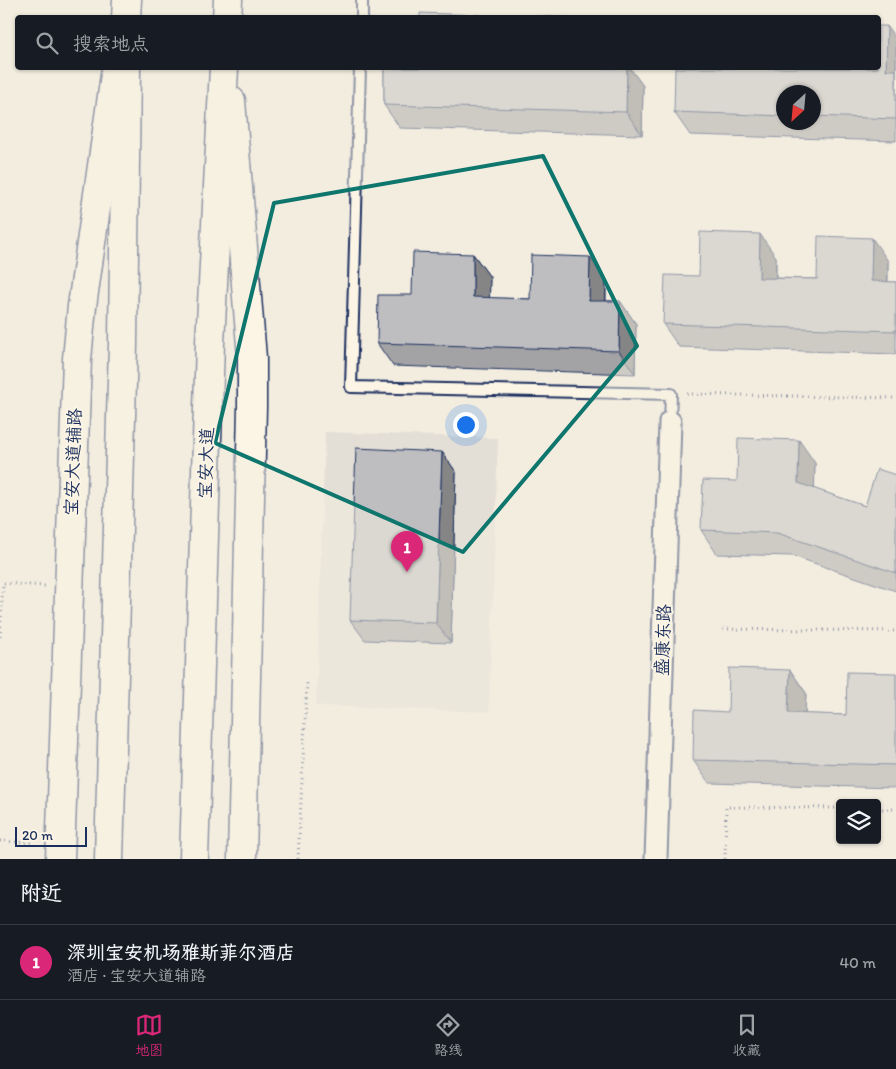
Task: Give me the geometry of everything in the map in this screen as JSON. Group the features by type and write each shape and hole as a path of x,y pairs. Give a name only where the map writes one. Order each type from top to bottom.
{"main road":[{"path":"125,15 126,0"},
{"path":"227,15 228,0"},
{"name":"宝安大道辅路","path":"60,859 76,360 116,70"},
{"path":"109,859 123,344 126,70"},
{"name":"宝安大道","path":"194,859 210,343 224,70"},
{"path":"229,70 252,358 242,859"}],"street":[{"name":"盛康东路","path":"656,859 670,422"}],"lane":[{"path":"362,0 362,15"},
{"path":"360,70 351,387 671,394 670,422"}],"path":[{"path":"671,394 896,398"},
{"path":"0,637 2,583 45,586"},
{"path":"723,629 896,631"},
{"path":"298,859 308,683"},
{"path":"725,859 726,807 836,808"},
{"path":"881,809 896,809"},
{"path":"0,841 37,843"}],"highlighted area":[{"path":"543,156 637,346 463,552 215,443 274,203"}],"shaded area":[{"path":"325,432 498,438 489,712 316,706"}],"building":[{"path":"420,13 480,15 420,15"},
{"path":"881,26 887,26 886,70 896,70 896,119 821,116 821,85 776,85 776,116 674,112 675,70 881,70"},
{"path":"384,70 627,70 626,112 384,105"},
{"path":"700,232 760,234 759,278 817,279 818,236 872,238 871,281 896,282 896,331 663,324 665,275 699,276"},
{"path":"413,252 473,254 473,297 530,299 531,255 590,257 589,301 620,301 619,351 377,343 378,295 412,295"},
{"path":"738,438 799,440 798,483 865,506 877,469 896,475 896,573 777,533 701,530 703,480 737,481"},
{"path":"356,448 442,452 436,623 350,620"},
{"path":"729,668 790,670 788,713 846,715 847,672 896,673 896,765 693,760 694,710 728,712"}],"place":[{"name":"深圳宝安机场雅斯菲尔酒店","path":"407,572"}]}
